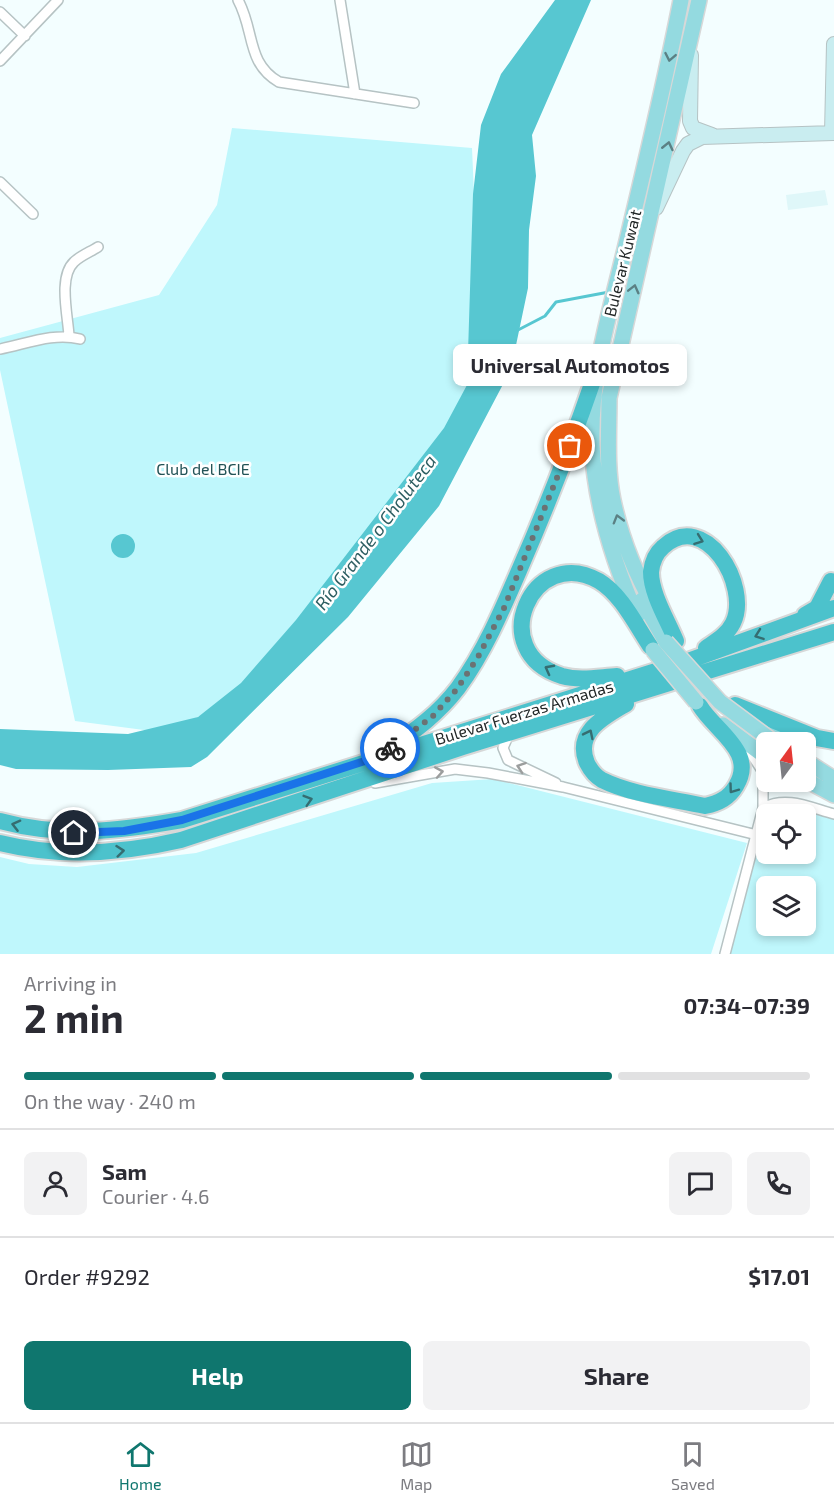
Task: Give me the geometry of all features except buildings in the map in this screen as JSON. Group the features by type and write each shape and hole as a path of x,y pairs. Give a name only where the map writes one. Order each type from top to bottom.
{"highway":[{"path":"374,758 432,717 457,689 478,657 504,608 547,505 594,378"},
{"path":"690,536 701,539 719,553 733,582 737,608 729,630 669,648 651,572 659,550 678,538 690,536"},
{"path":"650,681 573,678 549,670 528,651 522,636 521,620 525,604 534,590 547,580 562,575 578,574 600,582 609,589 669,648"},
{"path":"794,621 817,608 831,581"},
{"name":"Bulevar Fuerzas Armadas","path":"0,843 69,853 148,847 181,840 511,733 650,681 669,648 794,621 834,608"},
{"name":"Bulevar Fuerzas Armadas","path":"0,821 22,827 74,833 124,831 182,820 374,758 834,632"},
{"path":"800,643 834,644"},
{"path":"650,681 600,719 588,732 585,741 585,759 589,767 602,780 705,806 726,799 739,782 742,760 732,742 708,719 698,704"},
{"path":"735,705 817,738 834,741"}],"main road":[{"name":"Bulevar Kuwait","path":"681,0 594,378 592,446 595,484 619,575 669,648 735,705 772,732"},
{"name":"Bulevar Kuwait","path":"699,0 652,217 609,398 609,461 613,500 627,549 631,574 648,612 698,704 756,749"},
{"path":"669,648 720,702 761,732"},
{"path":"816,760 834,770"},
{"path":"816,767 834,779"},
{"path":"816,780 834,790"},
{"path":"816,785 834,795"}],"street":[{"path":"0,61 58,0"},
{"path":"238,0 248,25 256,59 265,74 279,82 414,103"},
{"path":"340,0 355,94"},
{"path":"0,12 25,36"},
{"path":"691,41 690,121 693,128 712,135"},
{"path":"652,217 683,151 693,141 712,135 833,133 834,44"},
{"path":"0,182 33,214"},
{"path":"69,336 66,282 68,268 75,260 98,247"},
{"path":"0,350 69,336 80,339"},
{"path":"511,733 504,744 508,760 563,787"},
{"path":"744,742 763,772 763,804"},
{"path":"340,789 455,769 563,787 756,835"},
{"path":"770,804 786,801 797,804"},
{"path":"816,809 834,814"},
{"path":"725,954 756,839"}],"shaded area":[{"path":"825,190 828,205 788,210 786,195"}],"green space":[{"name":"Club del BCIE","path":"232,128 472,148 479,309 475,368 443,462 246,692 167,733 75,721 0,370 0,338 159,295 217,205"},
{"path":"493,779 747,843 711,954 0,954 0,857 29,864 77,867 196,853 432,783"},
{"path":"816,813 834,818 834,954 730,954 756,851 756,864 816,864"}],"water":[{"name":"Río Grande o Choluteca","path":"555,0 591,0 532,135 536,176 529,230 528,288 511,369 439,506 348,617 207,757 191,767 108,770 16,769 0,765 0,729 128,734 198,717 241,683 296,620 444,428 467,385 473,194 481,125 501,74"},
{"path":"123,534 128,535 134,541 134,551 128,557 123,558 118,557 112,551 111,546 112,541 118,535"}],"waterway":[{"path":"518,330 545,316 556,302 609,292"}],"way so far":[{"path":"390,748 432,717 457,689 478,657 504,608 570,446"}],"place":[{"name":"Universal Automotos","path":"570,446"}],"route":[{"path":"74,833 124,831 182,820 374,758 390,748"}]}
